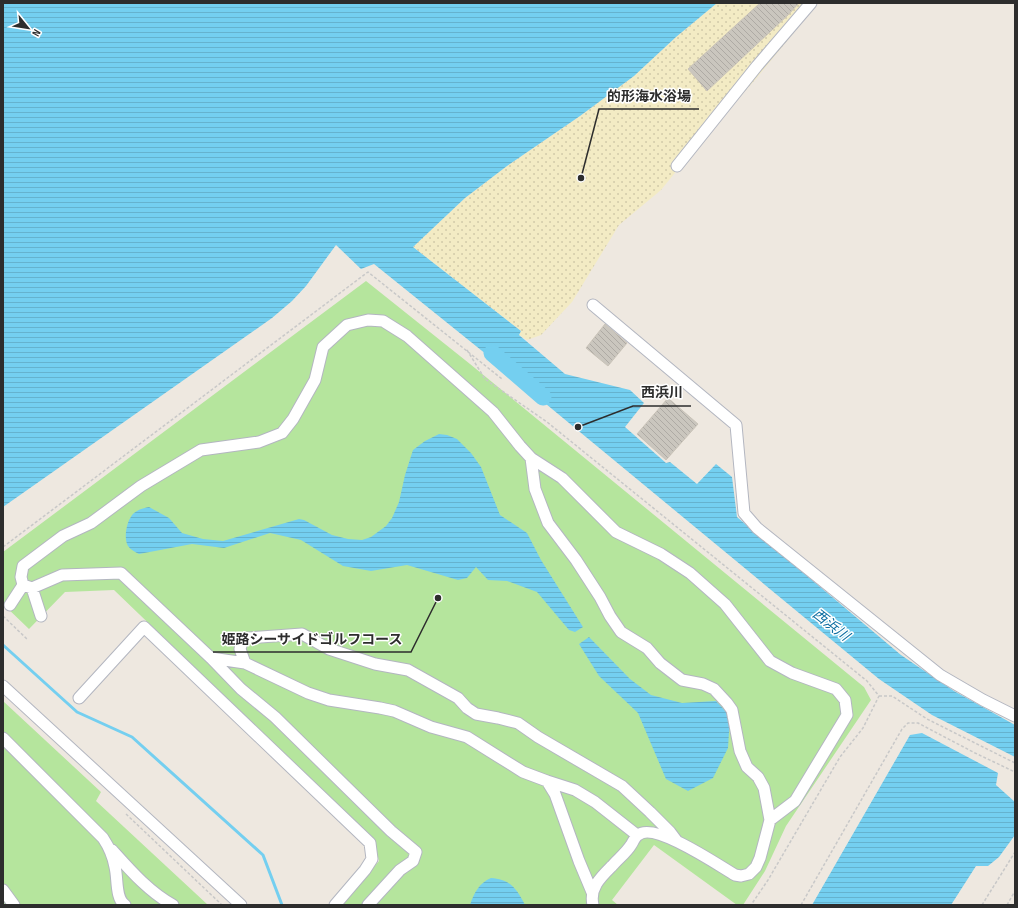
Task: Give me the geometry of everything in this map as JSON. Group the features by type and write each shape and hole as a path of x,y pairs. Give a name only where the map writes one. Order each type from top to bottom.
{"street":[{"path":"677,166 757,66 811,3"},
{"path":"594,305 736,425 744,513 757,528 940,675 983,700 1015,716"},
{"path":"41,616 28,586 21,577 23,566 63,536 91,523 141,486 200,450 259,442 282,433 293,419 315,380 323,347 347,325 368,320 382,321 406,336 493,412 531,458 562,478 616,532 661,554 690,573 725,604 770,661 792,672 836,689 845,700 847,715 795,801 770,820"},
{"path":"531,458 535,489 548,524 576,560 621,632 647,648 660,663 682,680 703,684 714,689 732,710 740,751 747,767 758,777 764,788 770,820 760,858 756,867 749,874 741,876 735,875 696,851 676,841 643,832 637,835 631,846 603,875 592,892"},
{"path":"10,604 28,586 62,574 121,573 211,658 240,689 275,717 391,831 416,852 413,860 400,870 368,905"},
{"path":"79,698 144,627 370,843 372,859 365,870 335,905"},
{"path":"245,663 240,649 242,642 248,638 302,634 329,649 375,664 408,670 458,698 467,708 476,714 518,723 538,737 622,786 665,827 676,841"},
{"path":"211,658 245,663 308,693 330,700 394,711 431,727 467,737 523,772 575,790 601,807 637,835"},
{"path":"3,686 241,905"},
{"path":"3,738 103,838 109,847 142,882 164,900 173,905"},
{"path":"547,781 555,794 592,892 594,905"},
{"path":"109,847 116,867 120,898 122,903 126,905"},
{"path":"3,890 14,905"}],"path":[{"path":"3,547 368,272 502,379"},
{"path":"3,616 28,640"},
{"path":"878,696 892,696 927,719 1015,763"},
{"path":"801,905 902,729 908,723 918,723 975,754 1015,772"},
{"path":"982,905 1015,852"},
{"path":"1007,905 1015,891"}],"green space":[{"path":"366,281 470,364 864,687 871,700 786,826 765,871 743,905 737,905 654,845 612,900 618,905 341,905 379,861 374,840 114,590 65,592 29,629 3,604 3,552"},
{"path":"3,701 101,792 96,801 208,905 3,905"}],"sand":[{"path":"717,3 818,3 755,80 713,126 661,190 619,225 572,302 541,335 527,340 519,335 521,331 413,247 465,198 507,166 580,116 634,76 676,37"}],"water":[{"path":"3,3 717,3 676,37 634,76 580,116 507,166 465,198 413,247 521,331 519,335 565,374 630,390 644,403 625,427 666,463 670,462 697,484 716,464 732,477 737,517 901,655 954,691 1015,725 1015,757 932,715 879,679 523,385 528,378 512,364 507,371 374,264 361,269 336,245 306,286 292,301 272,318 3,507"},
{"path":"439,434 457,439 471,453 481,467 500,515 527,533 541,560 583,627 575,632 569,630 537,592 507,581 488,580 476,567 467,578 458,580 407,565 371,571 343,566 301,540 270,533 224,548 192,544 139,554 130,549 128,546 126,529 129,520 134,513 143,508 149,507 169,518 182,533 203,539 223,541 299,519 304,520 332,535 348,539 362,540 371,537 386,526 392,518 399,502 405,475 413,450 425,441"},
{"path":"589,637 630,679 651,695 682,703 716,701 730,716 728,748 713,778 688,791 666,779 638,713 599,676 579,644"},
{"path":"922,733 998,773 996,785 1015,802 1015,835 999,857 988,866 976,866 951,905 812,905 910,735"},
{"path":"491,878 503,880 512,886 519,894 525,905 470,905 473,896 478,889 483,883"}],"building":[{"path":"760,3 799,3 707,91 688,69"},
{"path":"605,324 627,343 608,366 586,348"},
{"path":"668,398 698,424 666,460 637,434"}],"waterway":[{"name":"西浜川","path":"492,353 543,397"},
{"path":"3,645 77,712 132,737 263,855 282,905"}],"place":[{"name":"的形海水浴場","path":"581,178"},
{"name":"西浜川","path":"578,427"},
{"name":"姫路シーサイドゴルフコース","path":"438,598"}]}
